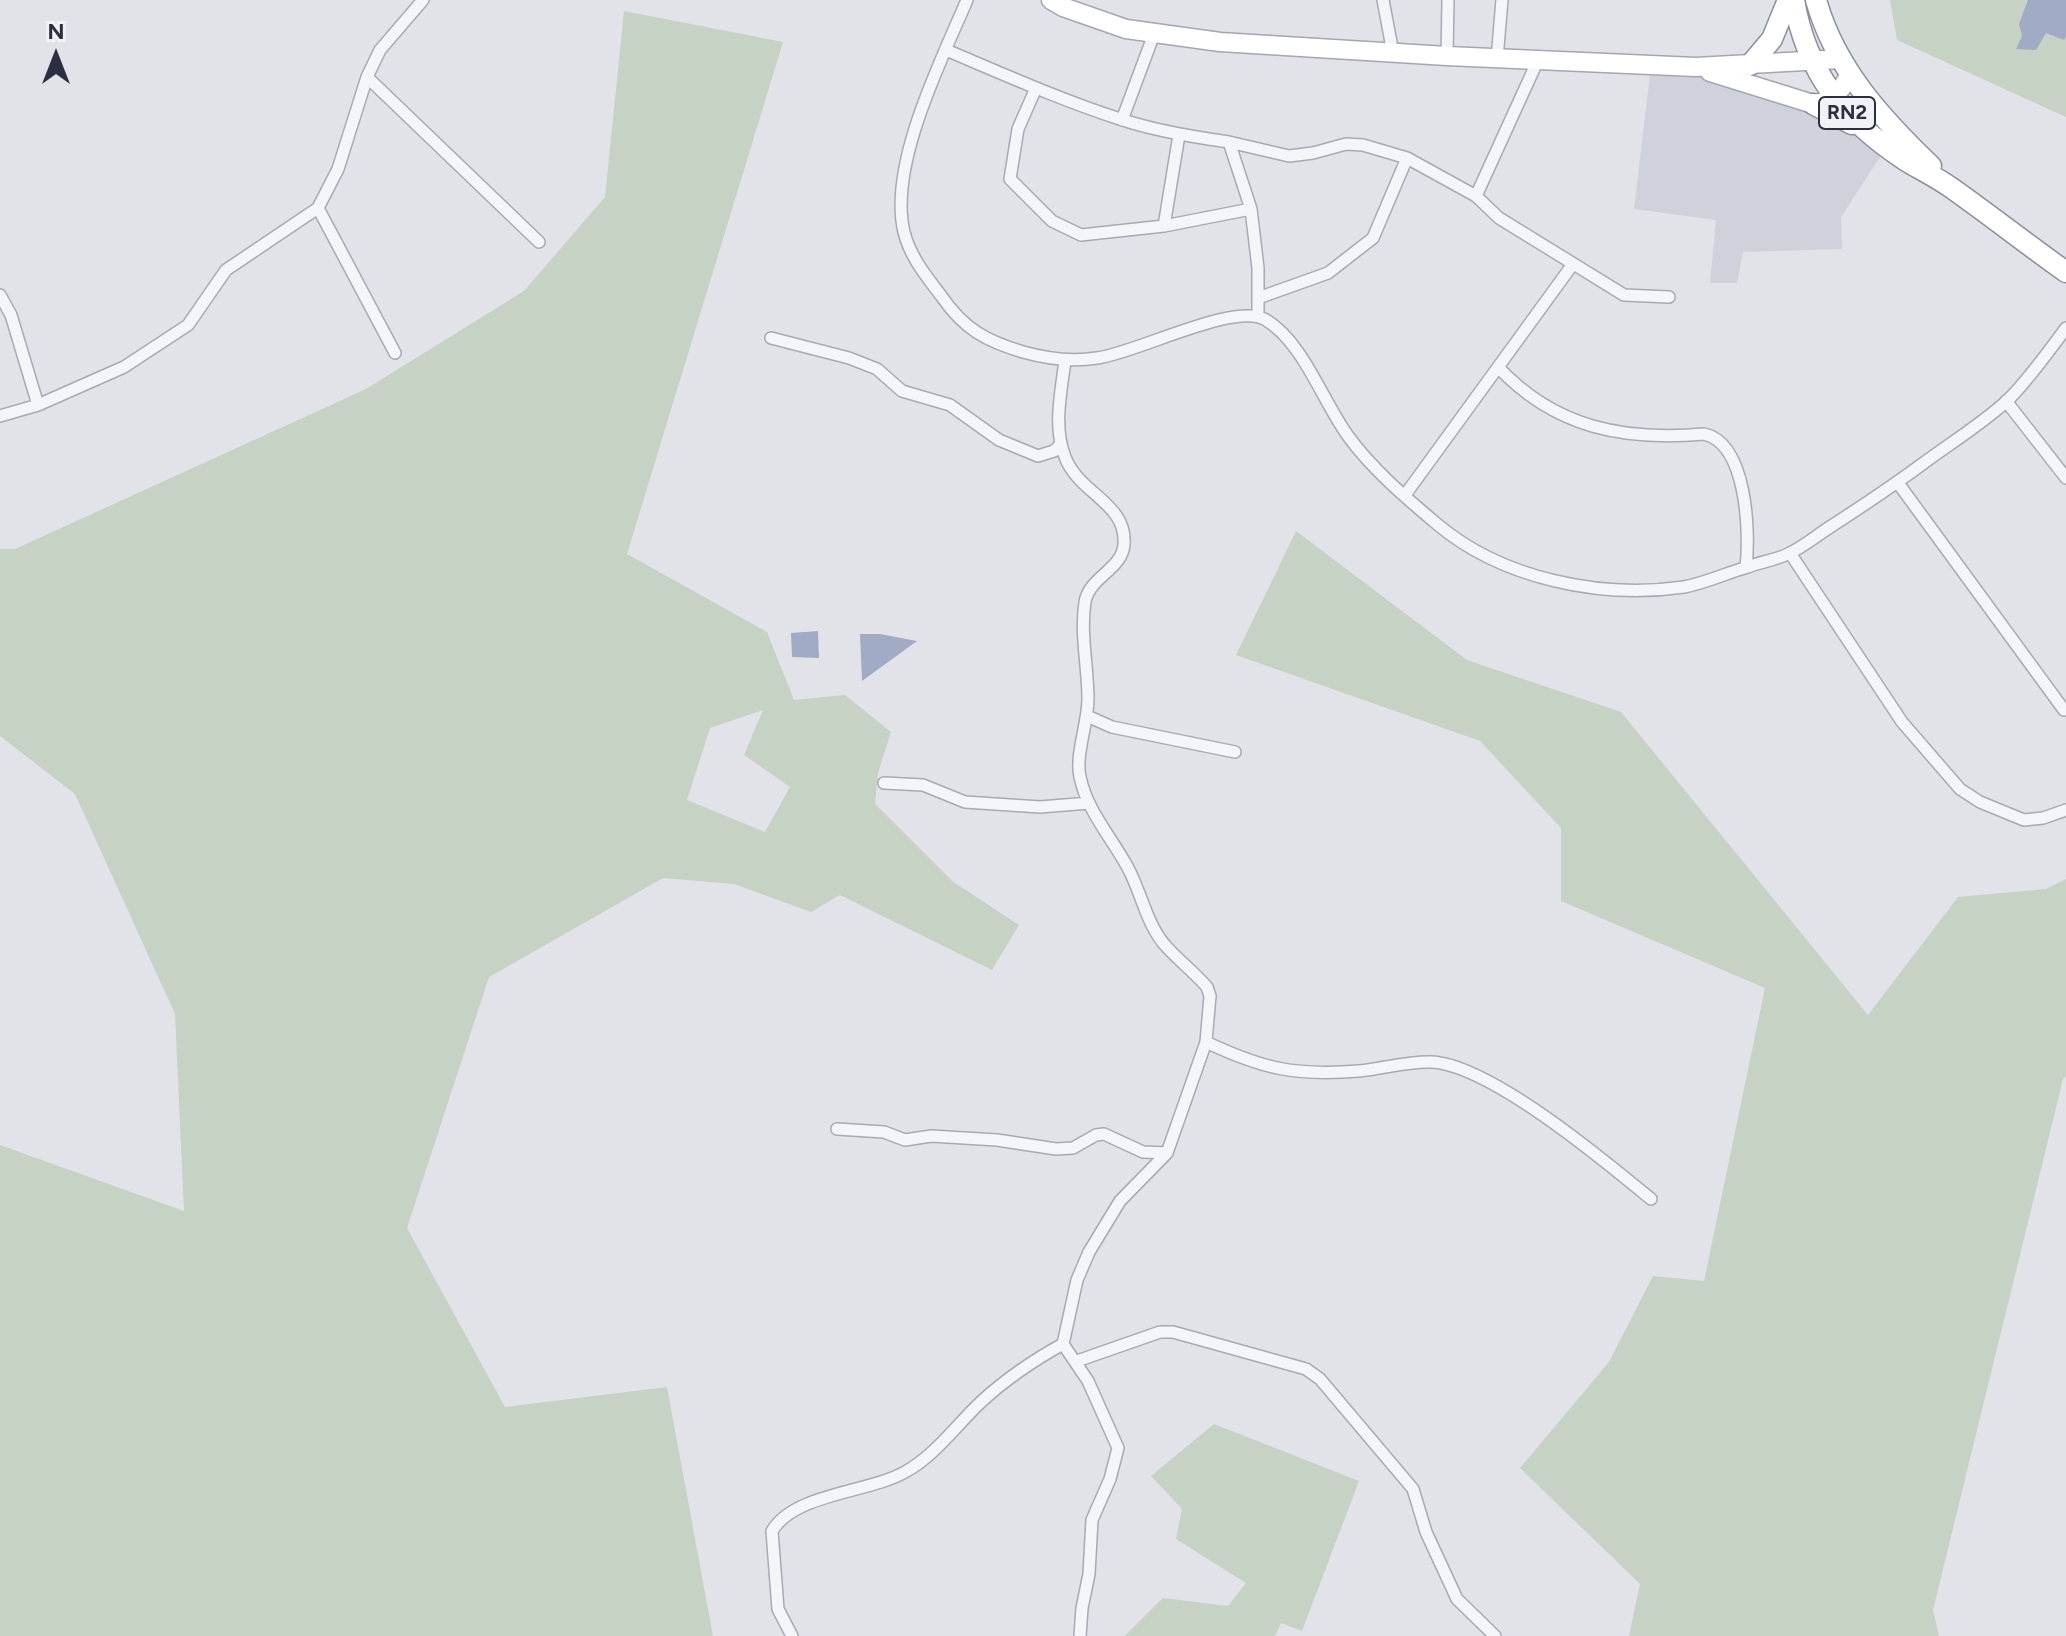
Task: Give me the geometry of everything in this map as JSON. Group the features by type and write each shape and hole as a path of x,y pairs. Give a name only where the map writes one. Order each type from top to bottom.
{"highway":[{"path":"1750,65 1772,39 1788,0"},
{"name":"RN2","path":"1794,0 1815,70 1834,97 1865,129 1903,159 1950,187 2066,272"},
{"name":"RN2","path":"1816,0 1821,18 1845,67 1885,122 1950,187"},
{"path":"1813,104 1865,129"}],"main road":[{"path":"1051,0 1105,22 1154,34 1220,42 1497,59 1696,67 1811,60 1845,67 1834,97 1813,104 1696,67"}],"street":[{"path":"0,416 38,405 124,367 188,325 226,270 318,208 338,169 367,77 380,50 423,0"},
{"path":"967,0 913,136 906,165 901,215 905,237 915,260 963,324 1000,345 1065,361 1099,358 1139,348 1198,325 1237,316 1258,316 1286,335 1336,420 1361,454 1405,495 1441,527 1469,545 1496,560 1541,577 1623,589 1663,589 1712,580 1790,553 1898,483 2006,401 2066,328"},
{"path":"1383,0 1393,53"},
{"path":"1447,56 1448,0"},
{"path":"1497,59 1502,0"},
{"path":"1122,120 1154,34"},
{"path":"946,50 1122,120 1179,135 1229,142 1289,156 1346,144 1363,145 1407,158 1476,196 1499,218 1624,295 1669,297"},
{"path":"1476,196 1538,60"},
{"path":"367,77 539,242"},
{"path":"1036,88 1018,129 1010,179 1052,221 1081,235 1164,226 1251,209"},
{"path":"1164,226 1179,135"},
{"path":"1229,142 1251,209 1258,268 1258,316"},
{"path":"1258,298 1328,273 1373,238 1407,158"},
{"path":"318,208 395,353"},
{"path":"1405,495 1573,264"},
{"path":"0,295 21,345 38,405"},
{"path":"771,338 849,358 877,369 902,391 950,405 999,440 1038,456 1054,451 1061,444"},
{"path":"792,1636 778,1609 772,1531 779,1520 807,1504 886,1482 908,1471 929,1455 984,1399 1030,1362 1063,1344 1077,1280 1089,1252 1120,1201 1167,1153 1206,1042 1210,996 1207,987 1165,945 1154,929 1128,869 1089,803 1079,775 1087,716 1083,615 1086,596 1090,587 1121,555 1125,544 1122,524 1115,512 1077,480 1065,457 1059,411 1065,361"},
{"path":"1498,367 1522,390 1580,423 1623,433 1704,434 1724,444 1745,502 1749,530 1746,567"},
{"path":"2006,401 2066,478"},
{"path":"1898,483 2064,710"},
{"path":"1790,553 1902,722 1941,771 1960,789 1980,802 2024,820 2043,818 2066,810"},
{"path":"1087,716 1112,727 1235,752"},
{"path":"884,783 923,785 965,802 1040,807 1089,803"},
{"path":"1206,1042 1255,1063 1299,1073 1359,1071 1430,1062 1448,1064 1518,1100 1587,1147 1651,1199"},
{"path":"837,1129 884,1132 905,1140 944,1137 997,1140 1056,1149 1073,1148 1104,1134 1143,1152 1167,1153"},
{"path":"1077,1361 1151,1333 1173,1332 1306,1369 1320,1379 1413,1489 1426,1532 1457,1599 1495,1636"},
{"path":"1063,1344 1077,1361 1118,1448 1110,1479 1092,1520 1089,1574 1080,1636"}],"shaded area":[{"path":"1650,74 1707,78 1826,115 1884,151 1841,217 1842,249 1743,252 1737,283 1710,283 1716,220 1634,209"}],"green space":[{"path":"1890,0 2066,0 2066,117 1897,40"},
{"path":"624,11 783,42 627,554 767,632 794,700 845,695 891,732 878,773 875,804 952,881 1019,925 992,970 840,895 811,912 734,884 663,878 489,977 407,1228 505,1407 667,1387 713,1636 0,1636 0,1145 184,1211 175,1014 75,794 0,736 0,549 15,549 366,389 524,291 605,197","holes":["763,710 744,755 790,787 765,832 687,800 710,728"]},
{"path":"1296,531 1467,660 1621,712 1868,1015 1958,897 2046,889 2066,879 2066,1076 1933,1610 1939,1636 1629,1636 1640,1584 1520,1468 1609,1362 1653,1276 1704,1281 1765,988 1561,901 1561,828 1480,741 1236,655"},
{"path":"1214,1424 1359,1481 1302,1631 1281,1623 1275,1636 1125,1636 1163,1598 1228,1606 1246,1583 1176,1539 1182,1509 1151,1476"}],"water":[{"path":"2028,0 2066,0 2064,40 2046,33 2036,50 2016,49 2022,36 2019,24"},
{"path":"818,631 819,658 792,657 791,633"},
{"path":"860,634 880,634 917,641 862,681"}]}
